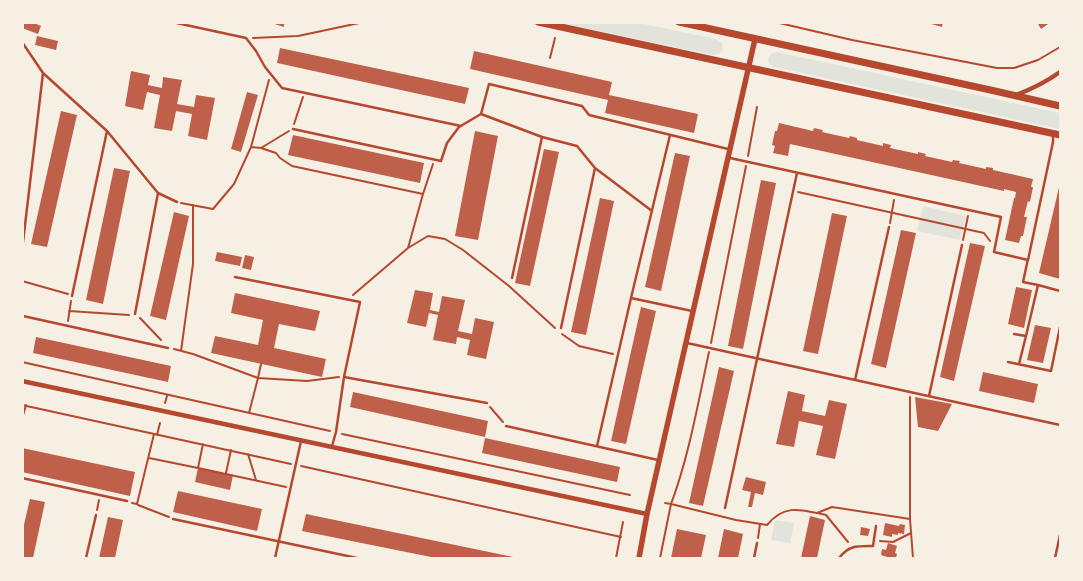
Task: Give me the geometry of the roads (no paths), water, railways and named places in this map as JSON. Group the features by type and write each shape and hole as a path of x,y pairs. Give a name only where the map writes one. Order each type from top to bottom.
{"main road":[{"path":"538,22 1057,134"},
{"path":"679,22 1060,106"}],"street":[{"path":"639,558 659,460 755,39"},
{"path":"1016,95 1041,84 1060,72"},
{"path":"22,381 647,514"}],"lane":[{"path":"172,22 246,38 270,74 282,88 461,126"},
{"path":"22,42 43,73 106,131 158,193 177,202"},
{"path":"23,242 43,73"},
{"path":"293,128 441,161 447,143 459,127 481,114 489,84 582,106 589,115 730,150"},
{"path":"481,114 542,137 577,146 595,168 652,211"},
{"path":"72,296 106,131"},
{"path":"1057,134 1053,142 1023,282 1060,291"},
{"path":"597,446 670,135"},
{"path":"512,278 542,137"},
{"path":"728,157 1002,217 994,252 1028,260"},
{"path":"561,328 595,168"},
{"path":"725,508 798,173"},
{"path":"136,314 158,193"},
{"path":"855,380 889,227"},
{"path":"929,396 962,245"},
{"path":"235,277 360,302 332,447"},
{"path":"1020,364 1038,286"},
{"path":"631,298 693,311"},
{"path":"23,316 168,348"},
{"path":"1008,362 1051,371 1060,327"},
{"path":"1014,334 1026,336"},
{"path":"686,343 1060,425"},
{"path":"344,377 488,404"},
{"path":"506,426 659,460"},
{"path":"275,558 301,441"},
{"path":"22,478 127,501"},
{"path":"86,558 96,515"},
{"path":"173,519 357,558"},
{"path":"839,558 852,547 873,546 876,526"},
{"path":"1055,558 1060,535"},
{"path":"754,558 758,543"},
{"path":"337,558 338,554"}]}
